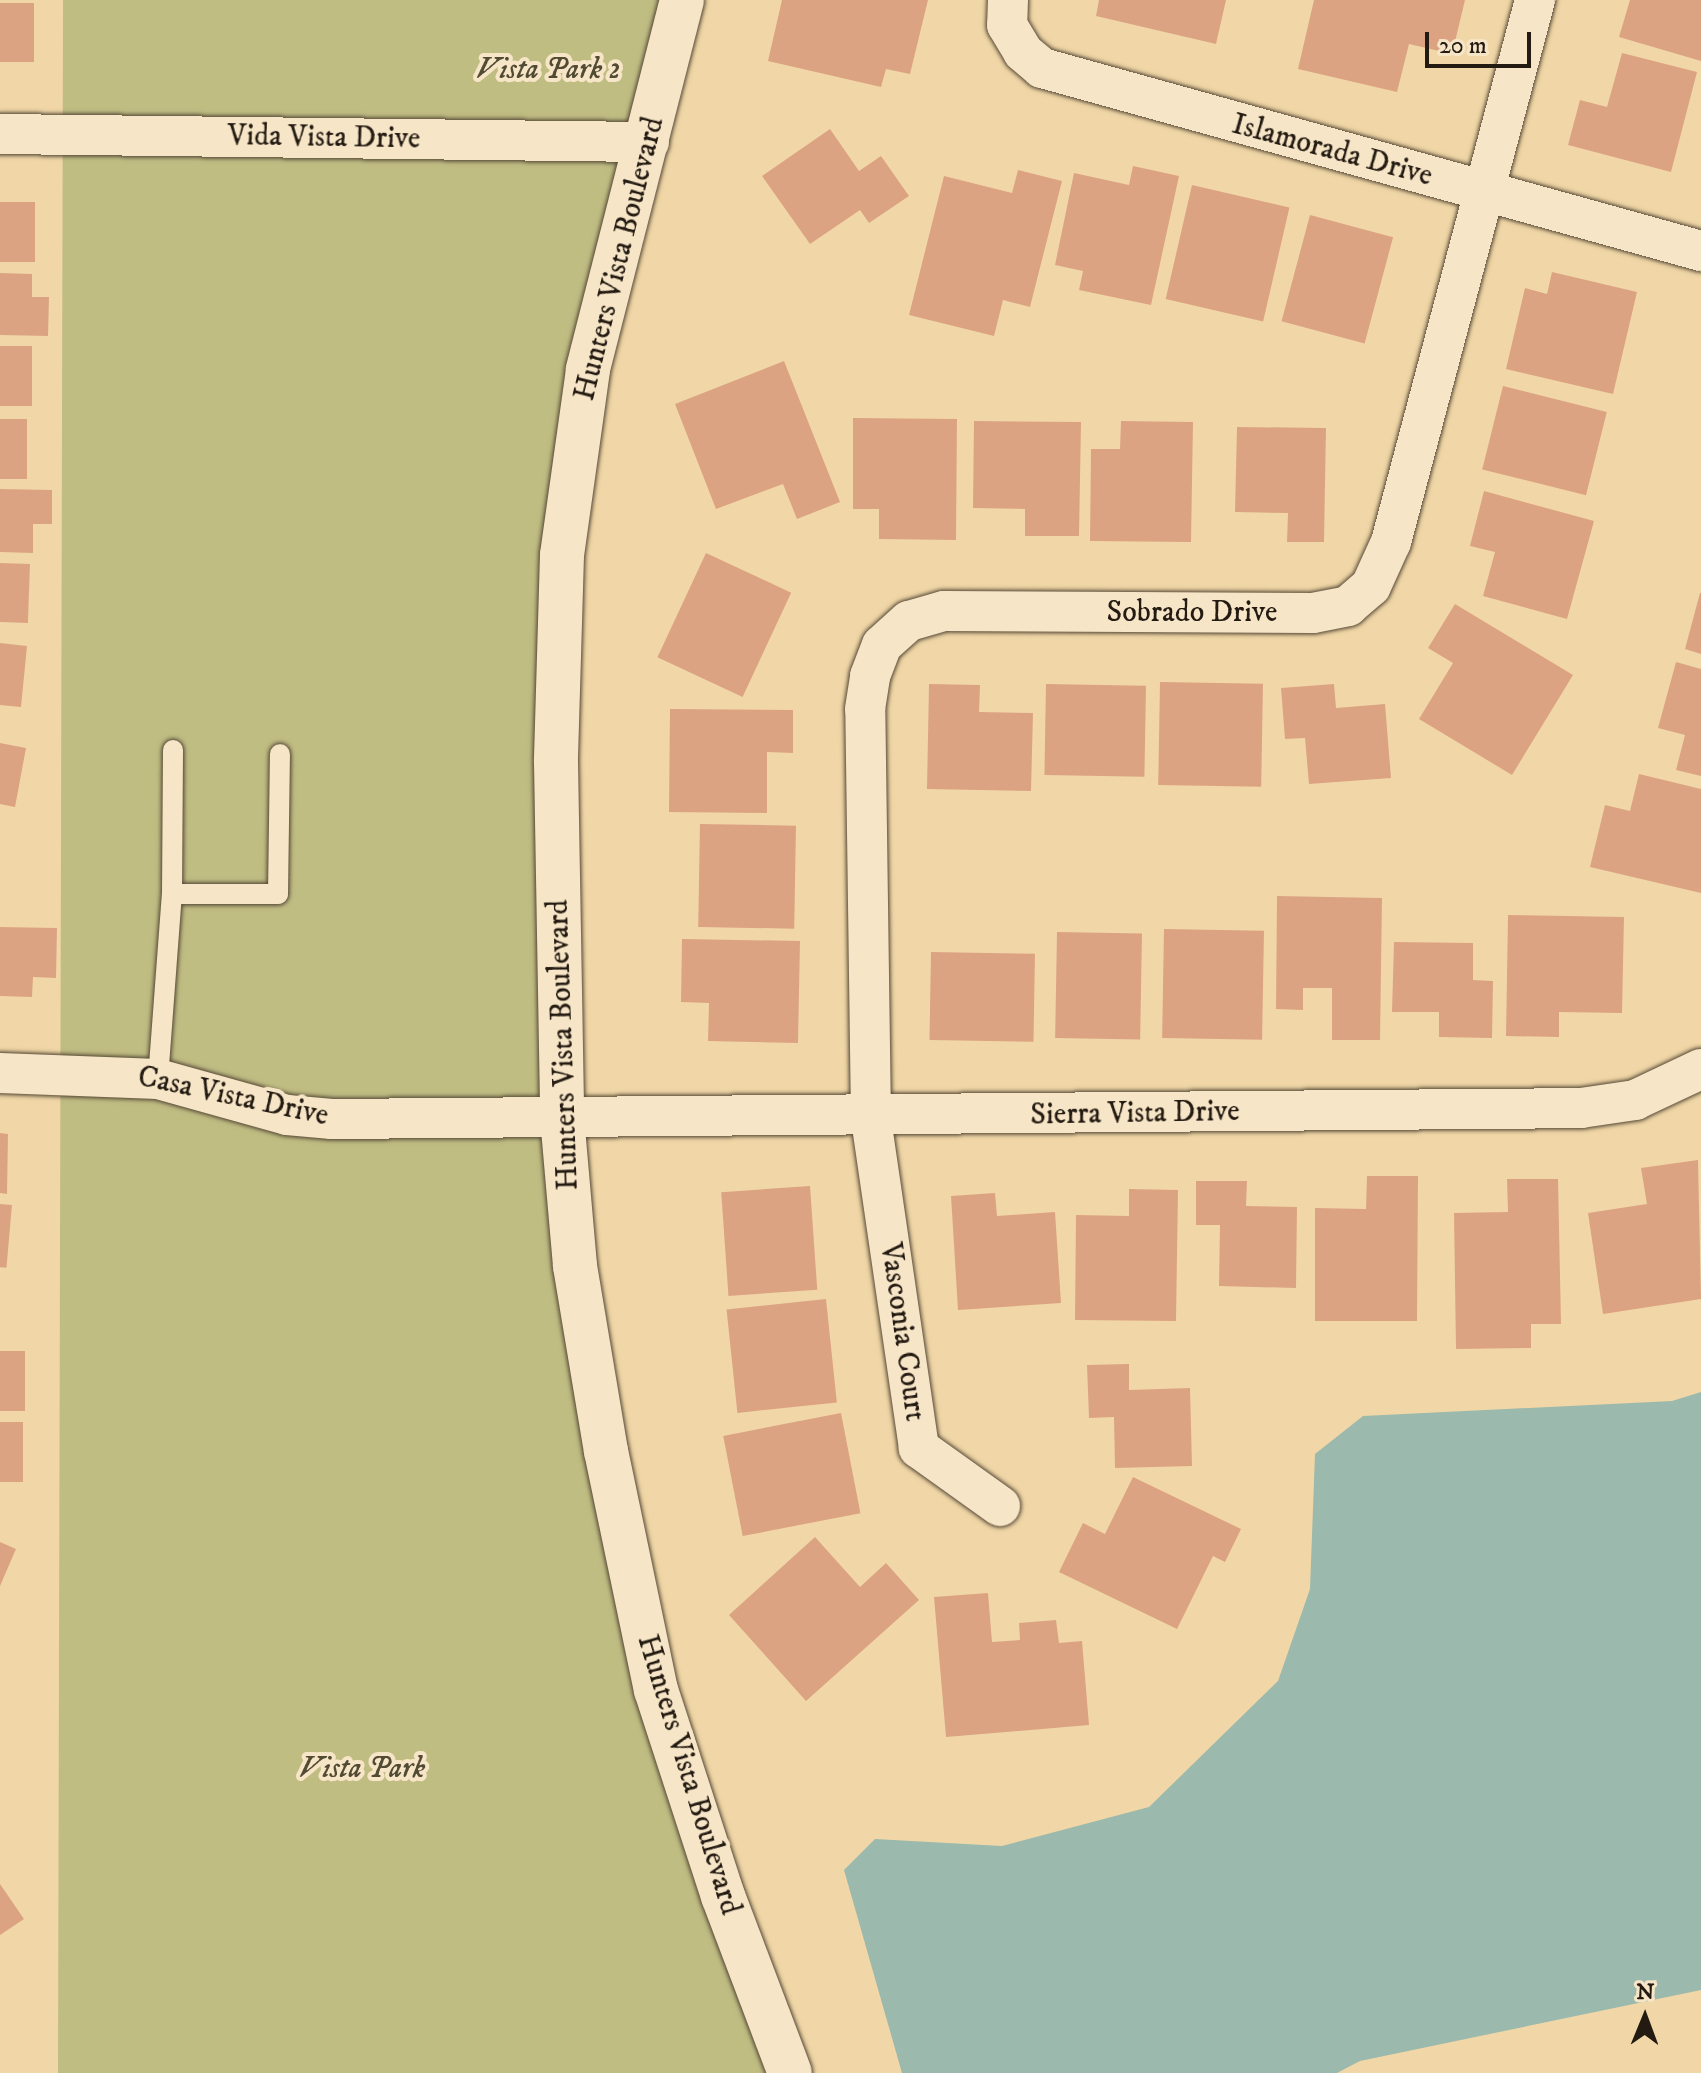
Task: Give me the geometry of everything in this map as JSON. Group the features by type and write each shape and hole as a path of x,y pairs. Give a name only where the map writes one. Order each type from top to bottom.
{"street":[{"name":"Hunters Vista Boulevard","path":"682,0 649,142 588,370 562,555 556,762 562,1117 575,1266 606,1451 656,1690 723,1896 790,2073"},
{"name":"Islamorada Drive","path":"1008,0 1007,25 1023,52 1042,68 1483,193 1701,251"},
{"name":"Sobrado Drive","path":"871,1118 865,709 870,676 882,645 909,621 944,611 1313,613 1348,606 1371,586 1391,542 1535,0"},
{"name":"Vida Vista Drive","path":"0,134 649,142"},
{"name":"Sierra Vista Drive","path":"562,1117 871,1118 1581,1108 1635,1100 1701,1069"},
{"name":"Casa Vista Drive","path":"0,1073 158,1079 287,1115 332,1119 562,1117"},
{"name":"Vasconia Court","path":"871,1118 919,1448 1000,1506"}],"lane":[{"path":"158,1079 172,894 173,750"},
{"path":"172,894 278,894 280,754"}],"green space":[{"name":"Vista Park","path":"63,0 682,0 588,370 556,763 606,1451 790,2073 58,2073"}],"shaded area":[{"path":"1701,1392 1701,1990 1360,2061 1337,2073 902,2073 844,1870 875,1839 1002,1846 1149,1807 1278,1681 1310,1589 1315,1454 1363,1416 1672,1401"}],"building":[{"path":"782,0 928,0 910,74 886,69 881,87 768,61"},
{"path":"1099,0 1226,0 1216,44 1096,16"},
{"path":"1314,0 1465,0 1452,54 1409,44 1397,92 1298,69"},
{"path":"1630,0 1701,0 1701,61 1619,37"},
{"path":"0,3 34,3 34,62 0,62"},
{"path":"1622,53 1697,72 1671,172 1568,145 1580,100 1607,107"},
{"path":"830,129 859,171 881,156 909,196 869,223 860,210 810,244 762,176"},
{"path":"1133,166 1179,176 1151,305 1079,290 1083,271 1055,265 1074,173 1129,185"},
{"path":"1018,170 1062,181 1030,307 1003,300 994,336 909,315 944,176 1012,193"},
{"path":"1192,185 1289,207 1263,321 1166,299"},
{"path":"0,202 35,202 35,262 0,262"},
{"path":"1310,215 1393,237 1365,344 1282,321"},
{"path":"1552,272 1637,292 1613,394 1506,369 1525,288 1547,294"},
{"path":"0,273 32,274 32,297 49,297 48,336 0,335"},
{"path":"0,346 32,346 32,406 0,406"},
{"path":"784,361 840,502 797,519 783,484 716,509 675,404"},
{"path":"1503,386 1607,412 1586,495 1482,469"},
{"path":"853,418 957,419 956,540 879,539 879,509 853,509"},
{"path":"0,419 27,419 27,479 0,479"},
{"path":"974,421 1081,422 1079,536 1025,536 1025,509 973,508"},
{"path":"1121,421 1193,422 1191,542 1090,541 1091,449 1120,449"},
{"path":"1237,427 1326,428 1324,542 1287,542 1288,513 1235,512"},
{"path":"0,489 52,490 52,524 33,524 33,553 0,552"},
{"path":"1484,491 1594,521 1567,619 1483,596 1495,552 1470,546"},
{"path":"706,553 791,593 743,697 657,657"},
{"path":"0,563 30,564 28,623 0,622"},
{"path":"1701,593 1701,654 1685,649"},
{"path":"1455,604 1573,675 1512,775 1419,719 1453,663 1428,648"},
{"path":"0,643 27,646 21,707 0,705"},
{"path":"1676,662 1701,669 1701,776 1676,770 1685,735 1658,728"},
{"path":"1160,682 1263,684 1261,787 1158,785"},
{"path":"929,684 980,685 979,712 1033,713 1031,791 927,789"},
{"path":"1046,684 1146,686 1144,777 1044,775"},
{"path":"1334,684 1336,708 1385,704 1391,778 1309,784 1305,738 1285,739 1281,688"},
{"path":"670,709 793,710 793,753 767,752 767,813 669,812"},
{"path":"0,743 26,748 15,807 0,804"},
{"path":"1639,774 1701,789 1701,893 1590,867 1605,805 1630,811"},
{"path":"700,824 796,826 794,929 698,927"},
{"path":"1277,896 1382,898 1380,1040 1332,1040 1332,988 1303,988 1303,1010 1276,1009"},
{"path":"1508,915 1624,917 1622,1013 1559,1012 1559,1037 1506,1036"},
{"path":"0,927 57,928 56,978 33,977 32,997 0,996"},
{"path":"1164,929 1264,931 1262,1040 1162,1038"},
{"path":"1057,932 1142,933 1140,1039 1055,1038"},
{"path":"682,939 800,941 798,1043 708,1041 709,1003 681,1002"},
{"path":"1394,942 1473,943 1473,980 1493,981 1492,1038 1439,1037 1439,1012 1392,1012"},
{"path":"931,952 1035,954 1033,1042 929,1040"},
{"path":"0,1133 8,1134 7,1194 0,1193"},
{"path":"1698,1160 1701,1299 1603,1314 1588,1213 1647,1204 1641,1168"},
{"path":"1367,1176 1418,1176 1417,1321 1315,1321 1315,1208 1366,1209"},
{"path":"1507,1179 1558,1179 1561,1324 1531,1324 1531,1348 1456,1349 1454,1213 1508,1212"},
{"path":"1196,1181 1247,1181 1246,1206 1297,1207 1296,1288 1219,1286 1220,1225 1196,1225"},
{"path":"810,1186 817,1290 728,1296 721,1192"},
{"path":"1129,1189 1178,1190 1176,1321 1075,1320 1076,1215 1129,1216"},
{"path":"995,1193 997,1216 1055,1212 1061,1303 958,1310 951,1196"},
{"path":"0,1204 12,1205 6,1268 0,1267"},
{"path":"826,1299 837,1402 737,1413 727,1309"},
{"path":"0,1351 25,1351 25,1411 0,1411"},
{"path":"1129,1364 1129,1390 1190,1388 1192,1466 1115,1468 1114,1417 1089,1418 1087,1365"},
{"path":"841,1413 860,1513 743,1536 723,1436"},
{"path":"0,1422 23,1422 23,1482 0,1482"},
{"path":"1133,1477 1241,1529 1225,1562 1213,1556 1177,1629 1059,1572 1083,1523 1105,1534"},
{"path":"815,1537 860,1587 886,1563 919,1600 806,1701 729,1615"},
{"path":"0,1542 16,1549 0,1586"},
{"path":"988,1593 992,1642 1020,1640 1019,1623 1056,1620 1059,1643 1082,1641 1089,1725 946,1737 934,1597"},
{"path":"0,1884 24,1919 0,1935"}],"park label":[{"name":"Vista Park 2","path":"548,70"}]}
